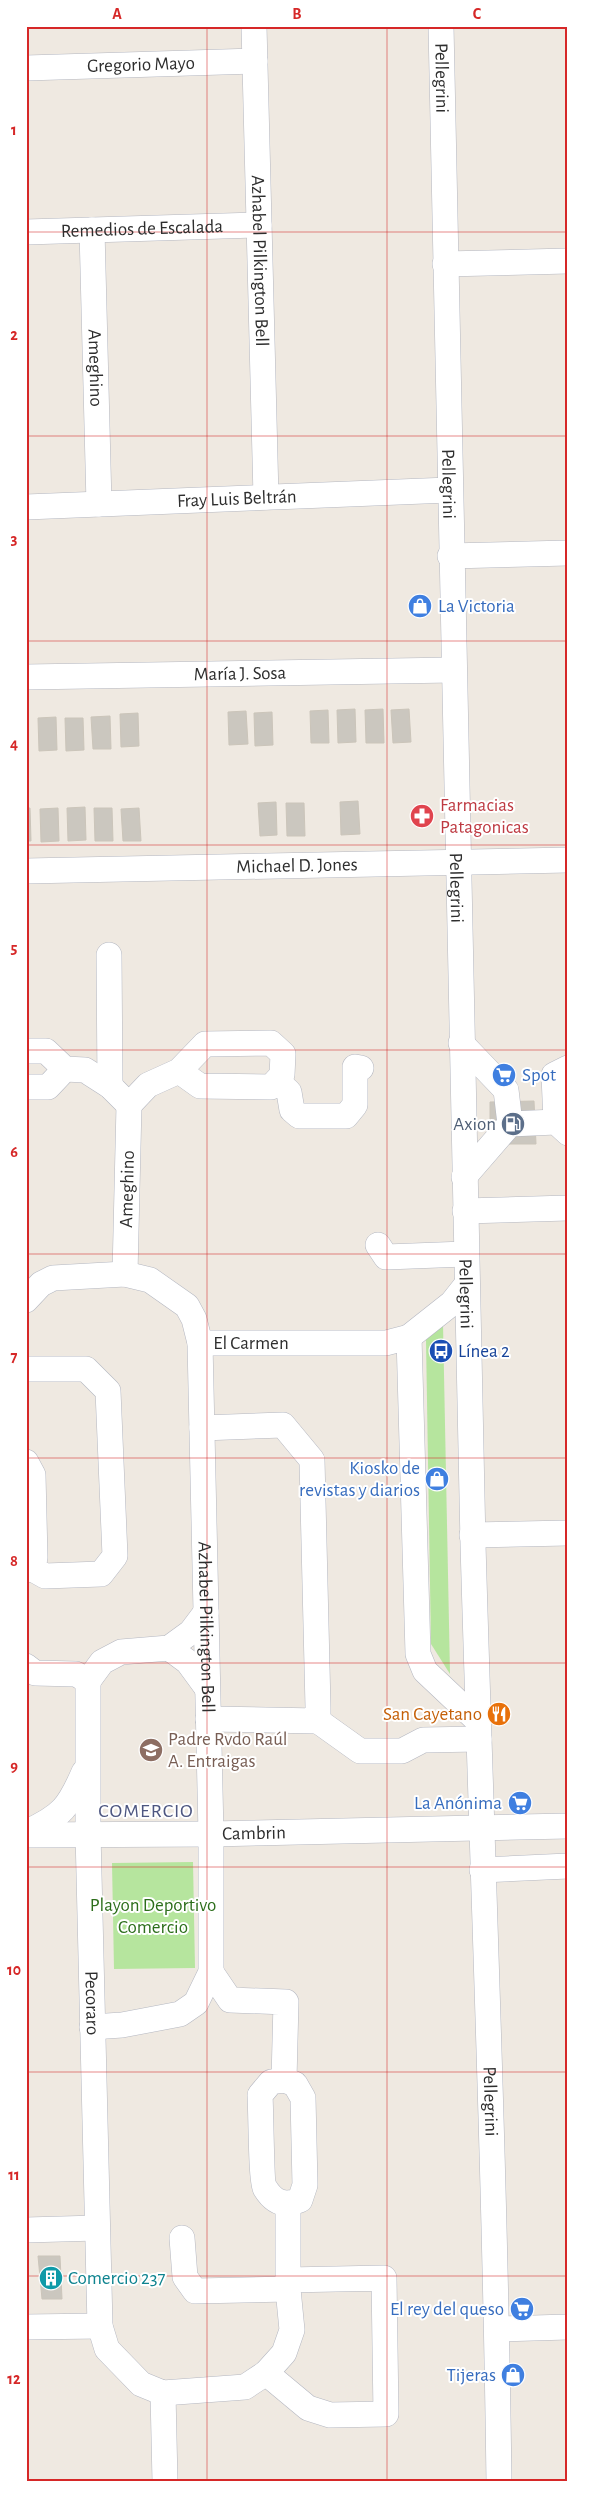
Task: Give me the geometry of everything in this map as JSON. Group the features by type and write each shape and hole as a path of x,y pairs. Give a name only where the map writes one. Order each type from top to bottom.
{"street":[{"name":"Azhabel Pilkington Bell","path":"254,26 266,496"},
{"name":"Pellegrini","path":"441,26 465,1254 497,2329 499,2482"},
{"name":"Gregorio Mayo","path":"26,68 255,61"},
{"name":"Remedios de Escalada","path":"26,232 259,224"},
{"name":"Ameghino","path":"92,230 99,504"},
{"path":"445,264 568,261"},
{"name":"Fray Luis Beltrán","path":"26,507 449,490"},
{"path":"450,556 568,553"},
{"name":"María J. Sosa","path":"26,677 453,670"},
{"name":"Michael D. Jones","path":"26,871 568,860"},
{"path":"109,955 110,1086"},
{"path":"26,1051 46,1051 65,1069 85,1070 110,1086 129,1105 148,1085 179,1071 205,1044 271,1043 284,1054 282,1075 271,1087 200,1086 179,1071"},
{"path":"461,1043 506,1090 510,1124 464,1177"},
{"path":"277,1081 289,1092 292,1110 299,1116 346,1116 355,1105 355,1067 361,1068"},
{"path":"510,1124 562,1127 554,1075 568,1068"},
{"path":"26,1087 48,1087 65,1069"},
{"name":"Ameghino","path":"125,1274 129,1105"},
{"path":"464,1211 568,1208"},
{"path":"378,1245 386,1257 465,1254"},
{"name":"El Carmen","path":"30,1290 53,1278 125,1274 150,1280 187,1306 194,1319 200,1343 386,1343 409,1337 452,1303 467,1284"},
{"path":"409,1337 418,1654 425,1672 478,1730"},
{"name":"Azhabel Pilkington Bell","path":"92,2027 122,2025 180,2014 196,2003 211,1972 211,1834 200,1343"},
{"path":"26,1369 86,1369 108,1391 115,1556 101,1574 45,1576 27,1568 36,1558 34,1476 26,1462"},
{"path":"202,1428 283,1425 312,1460 318,1721"},
{"path":"472,1535 568,1533"},
{"path":"26,1666 34,1674 76,1674 88,1680 102,1662 121,1652 168,1648 190,1632 206,1612"},
{"path":"168,1648 188,1662 207,1688"},
{"name":"Pecoraro","path":"88,1680 88,1833 100,2326 107,2349 119,2363 141,2384 163,2392"},
{"path":"208,1719 318,1721 360,1751 402,1751 423,1740 478,1730"},
{"path":"26,1834 52,1821 72,1800 88,1765"},
{"name":"Cambrin","path":"26,1834 211,1834 568,1826"},
{"path":"482,1870 568,1866"},
{"path":"211,1972 230,2000 286,2002 284,2080"},
{"path":"284,2080 295,2084 303,2098 305,2185 300,2200 288,2204 276,2201 264,2187 260,2095 271,2082 284,2080"},
{"path":"166,2482 163,2392 245,2387 266,2373 284,2353 292,2330 288,2285 288,2204"},
{"path":"26,2230 97,2228"},
{"path":"182,2238 185,2277 195,2291 384,2278 386,2414 330,2415 308,2408 266,2373"},
{"path":"26,2327 100,2326"},
{"path":"497,2329 568,2327"}],"green space":[{"path":"443,1324 450,1674 431,1644 426,1340"},
{"name":"Playon Deportivo Comercio","path":"193,1862 195,1968 114,1969 112,1863"}],"building":[{"path":"355,709 356,742 338,743 337,710"},
{"path":"383,709 384,743 366,743 365,710"},
{"path":"409,709 411,742 393,743 391,710"},
{"path":"328,710 329,743 311,743 310,711"},
{"path":"246,711 248,744 229,745 228,712"},
{"path":"272,712 273,745 255,746 254,713"},
{"path":"138,713 139,746 121,747 120,714"},
{"path":"110,716 111,749 93,749 91,717"},
{"path":"56,717 57,750 39,751 38,718"},
{"path":"65,718 83,718 84,750 66,751"},
{"path":"358,801 360,834 341,835 340,802"},
{"path":"276,802 277,835 260,836 258,803"},
{"path":"286,803 304,803 305,836 287,836"},
{"path":"85,807 86,840 68,841 67,808"},
{"path":"26,808 30,808 31,841 26,841"},
{"path":"58,808 59,841 41,842 40,809"},
{"path":"94,808 112,808 113,841 95,841"},
{"path":"139,808 141,841 123,841 121,809"},
{"path":"534,1101 536,1144 490,1144 490,1102"},
{"name":"Comercio 237","path":"38,2256 60,2256 62,2299 42,2299"}],"place":[{"name":"La Victoria","path":"420,606"},
{"name":"Farmacias Patagonicas","path":"422,816"},
{"name":"Spot","path":"504,1075"},
{"name":"Axion","path":"513,1124"},
{"name":"Línea 2","path":"441,1351"},
{"name":"Kiosko de revistas y diarios","path":"437,1479"},
{"name":"San Cayetano","path":"499,1714"},
{"name":"Padre Rvdo Raúl A. Entraigas","path":"151,1750"},
{"name":"La Anónima","path":"520,1803"},
{"name":"Comercio 237","path":"51,2278"},
{"name":"El rey del queso","path":"522,2309"},
{"name":"Tijeras","path":"513,2375"}],"district":[{"name":"COMERCIO","path":"146,1811"}]}
